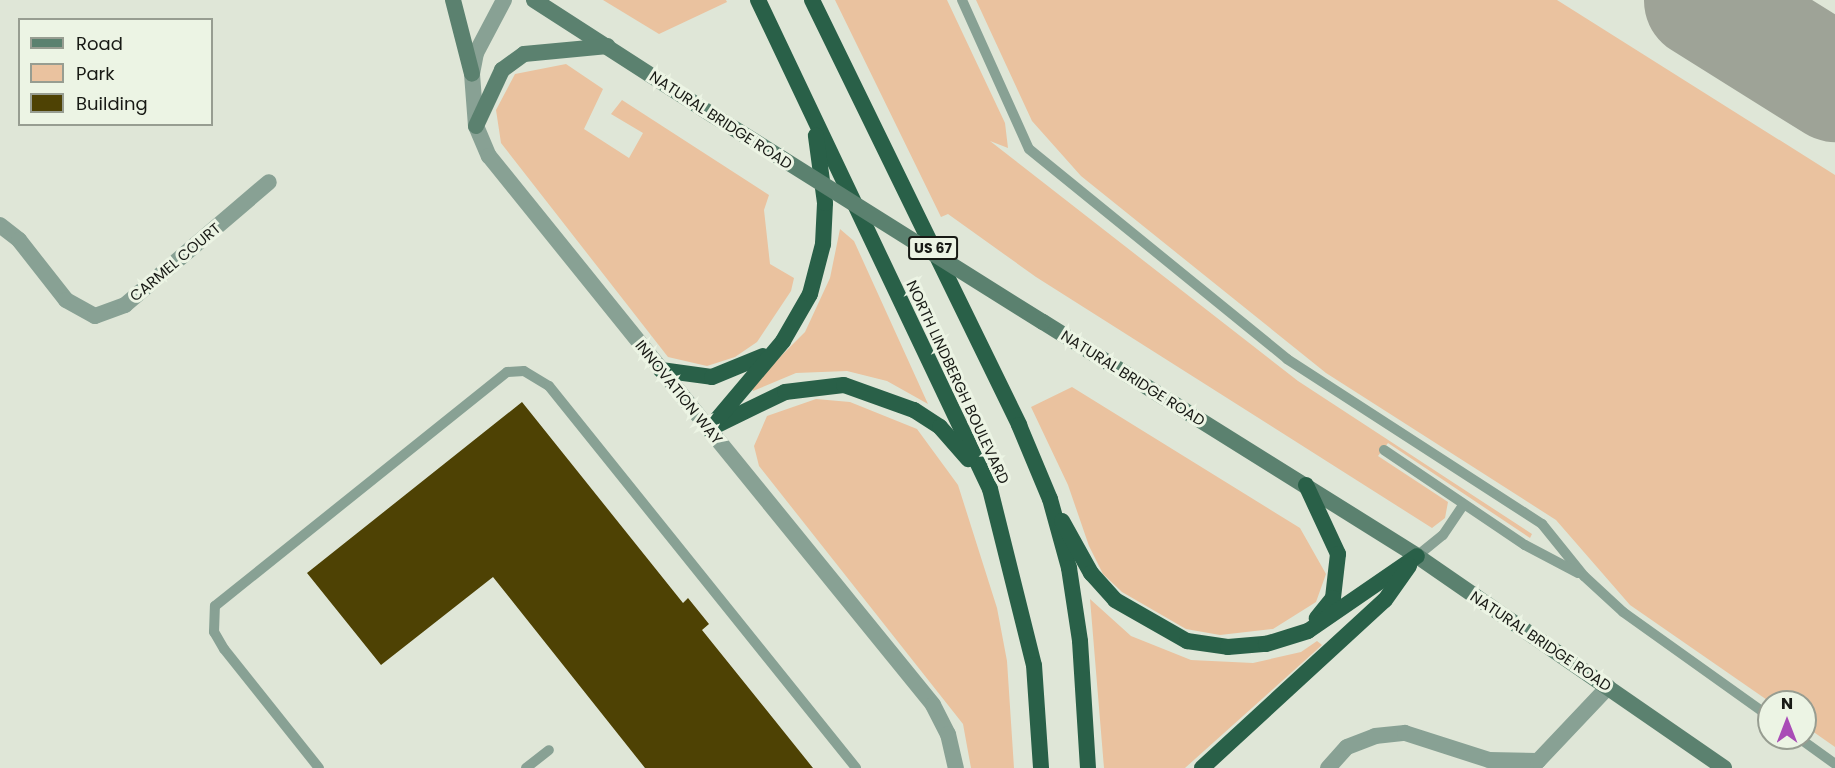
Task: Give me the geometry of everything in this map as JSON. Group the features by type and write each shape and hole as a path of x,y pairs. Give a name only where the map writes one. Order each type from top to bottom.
{"highway":[{"name":"NORTH LINDBERGH BOULEVARD","path":"758,0 990,489 1034,665 1041,768"},
{"name":"US 67","path":"812,0 1050,499 1069,568 1078,631 1088,768"},
{"path":"709,429 783,341 810,294 823,244 825,203 811,111"},
{"path":"661,370 712,377 731,373 783,341"},
{"path":"709,429 785,392 844,385 879,393 940,428 990,489"},
{"path":"1306,485 1338,554 1333,598 1308,631"},
{"path":"1050,499 1091,573 1145,621 1186,641 1228,647 1266,644 1308,631 1417,556"},
{"path":"1202,768 1385,600 1417,556"}],"main road":[{"path":"453,0 472,74"},
{"name":"NATURAL BRIDGE ROAD","path":"534,0 703,109 1417,556 1724,768"},
{"path":"476,126 502,70 524,54 608,46"}],"street":[{"name":"INNOVATION WAY","path":"504,0 476,53 472,74 476,126 495,164 933,705 948,734 956,768"},
{"name":"CARMEL COURT","path":"0,225 19,240 66,300 80,312 101,315 125,305 269,182"},
{"path":"1328,768 1347,747 1375,736 1405,733 1488,764 1538,761 1608,687"}],"lane":[{"path":"962,0 1029,149 1287,359 1542,524 1584,576 1623,612 1757,707"},
{"path":"319,768 224,649 214,632 215,606 507,372 524,371 549,386 856,768"},
{"path":"1384,450 1464,504 1584,576"},
{"path":"1417,556 1443,535 1464,504"},
{"path":"526,768 549,750"},
{"path":"1816,750 1835,764"}],"green space":[{"path":"603,0 726,0 727,2 659,34"},
{"path":"835,0 947,0 1005,123 1008,148 990,141 1298,381 1532,534 1530,538 1388,443 1378,456 1448,502 1445,518 1432,528 1036,277 948,214 941,217"},
{"path":"976,0 1557,0 1835,175 1835,747 1817,734 1817,690 1757,690 1757,693 1630,605 1556,520 1326,373 1081,176 1032,121"},
{"path":"566,64 603,89 584,129 629,158 643,133 611,114 622,100 769,195 764,210 770,264 794,278 791,291 757,342 735,357 707,366 668,357 501,143 496,110 515,74"},
{"path":"840,229 854,241 928,404 887,381 847,371 796,373 753,391 751,386 805,332 830,278"},
{"path":"1072,387 1300,528 1326,574 1316,602 1273,629 1220,635 1186,629 1122,592 1103,574 1089,546 1068,485 1031,407"},
{"path":"816,399 850,402 917,429 958,485 997,608 1007,661 1014,768 971,768 963,724 759,466 754,446 767,416"},
{"path":"1090,599 1131,636 1191,660 1253,663 1301,652 1317,641 1322,645 1185,768 1104,768"}],"building":[{"path":"522,402 683,603 688,598 709,624 702,630 813,768 645,768 493,577 381,665 307,573"}],"taxiway":[{"path":"1824,76 1835,82"}],"runway":[{"path":"1702,0 1835,83"}]}
